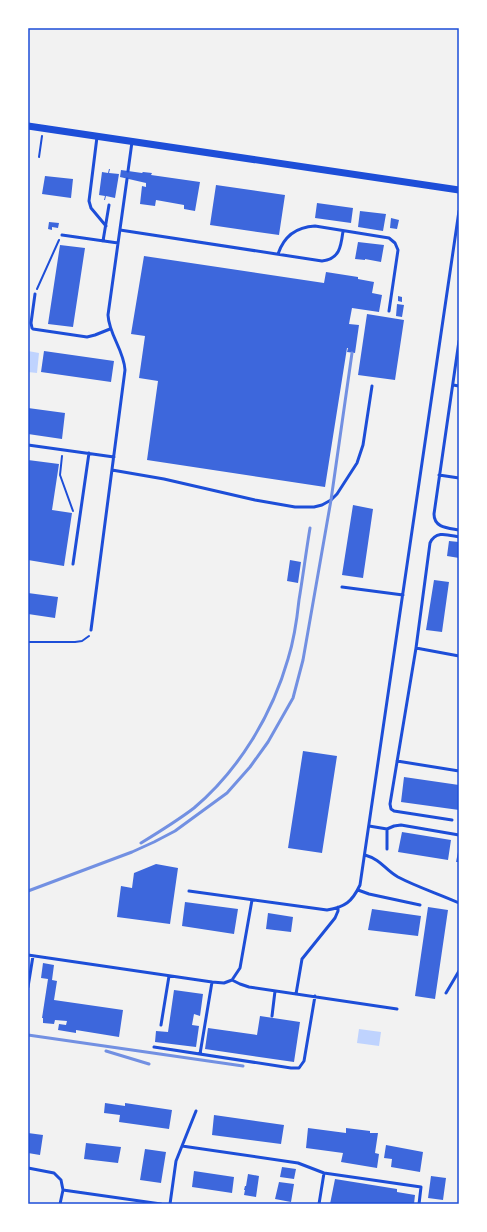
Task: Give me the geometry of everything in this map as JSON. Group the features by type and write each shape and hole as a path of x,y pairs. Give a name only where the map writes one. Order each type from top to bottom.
{"street":[{"path":"28,126 459,190"}],"lane":[{"path":"97,137 89,202 91,208 106,226"},
{"path":"128,171 132,142"},
{"path":"91,630 124,378 124,364 120,350 110,329 108,321 108,308 127,179"},
{"path":"104,241 109,205"},
{"path":"189,891 326,910 349,902 358,890 362,876 459,211"},
{"path":"278,254 282,244 287,238 298,229 306,226 315,226 386,237 393,240 397,246 398,254 389,311"},
{"path":"120,230 316,261 328,260 336,255 339,250 343,231"},
{"path":"62,235 118,243"},
{"path":"35,294 31,323 33,329 88,337 110,329"},
{"path":"459,341 458,361 453,385 434,514 435,520 441,526 459,530"},
{"path":"453,385 459,386"},
{"path":"112,470 164,479 255,500 295,507 314,507 322,505 331,500 337,494 357,463 363,445 372,386"},
{"path":"28,445 114,457"},
{"path":"73,564 89,453"},
{"path":"439,475 459,478"},
{"path":"452,820 394,811 391,809 416,648 430,543 434,536 438,535 459,537"},
{"path":"342,587 403,595"},
{"path":"416,648 459,656"},
{"path":"398,761 459,771"},
{"path":"369,826 387,829 401,825 459,835"},
{"path":"387,829 387,849"},
{"path":"365,855 379,861 391,872 401,878 459,903"},
{"path":"358,890 369,894 420,905"},
{"path":"28,955 224,983 232,980 240,968 252,900"},
{"path":"296,994 302,959 334,918 338,911 338,907"},
{"path":"28,987 33,956"},
{"path":"446,993 459,971"},
{"path":"161,1025 170,976"},
{"path":"232,980 249,987 397,1009"},
{"path":"200,1054 212,982"},
{"path":"272,1016 275,991"},
{"path":"154,1047 295,1069 299,1068 304,1061 315,996"},
{"path":"170,1204 176,1161 196,1112"},
{"path":"182,1146 298,1163 324,1173 422,1187 419,1204"},
{"path":"28,1168 54,1173 61,1180 63,1190 60,1204"},
{"path":"319,1204 324,1173"},
{"path":"63,1190 161,1204"}],"path":[{"path":"39,157 42,136"},
{"path":"35,294 62,235"},
{"path":"63,450 60,475 75,515 80,516"},
{"path":"28,642 82,641 87,639 91,630"}],"water":[{"path":"28,351 39,353 37,373 28,372"},
{"path":"359,1029 381,1032 379,1046 357,1043"}],"building":[{"path":"109,169 109,173 119,174 115,198 106,196 104,200 105,196 99,195 102,172 108,173"},
{"path":"121,170 152,173 151,175 200,182 195,211 184,209 184,205 156,200 155,206 140,204 142,186 146,187 146,183 120,177"},
{"path":"45,176 73,179 71,198 42,194"},
{"path":"216,185 285,195 279,235 210,225"},
{"path":"317,203 353,208 351,223 315,218"},
{"path":"360,211 386,214 383,231 358,227"},
{"path":"391,218 399,220 397,229 390,228"},
{"path":"49,222 59,223 58,228 52,227 52,230 48,229"},
{"path":"358,242 384,245 381,262 355,259"},
{"path":"60,245 85,248 73,327 48,324"},
{"path":"144,256 324,283 326,272 358,277 358,279 374,282 372,293 382,295 379,312 352,308 349,324 359,325 355,353 347,352 347,348 325,487 147,460 158,381 139,378 145,336 131,334"},
{"path":"398,296 402,297 402,302 398,301"},
{"path":"397,304 404,305 402,317 396,316"},
{"path":"367,314 404,320 395,380 358,375"},
{"path":"44,351 114,361 111,382 41,372"},
{"path":"28,408 65,413 62,439 28,434"},
{"path":"28,460 59,464 52,510 72,513 64,566 28,560"},
{"path":"353,505 373,509 363,578 342,575"},
{"path":"449,541 459,542 459,558 447,556"},
{"path":"290,560 301,562 298,583 287,581"},
{"path":"434,580 449,582 442,632 426,630"},
{"path":"28,593 58,597 55,618 28,614"},
{"path":"303,751 337,756 322,853 288,848"},
{"path":"404,777 459,785 459,810 401,802"},
{"path":"402,832 451,840 448,860 398,852"},
{"path":"458,852 459,862 456,862"},
{"path":"156,864 178,868 170,924 117,917 121,886 132,888 134,873"},
{"path":"185,902 238,909 234,934 182,926"},
{"path":"428,907 448,910 435,999 415,996"},
{"path":"372,909 421,916 418,936 368,930"},
{"path":"268,913 293,917 291,932 266,929"},
{"path":"43,963 54,965 52,980 57,981 54,1000 123,1010 119,1037 76,1030 76,1033 58,1030 59,1024 66,1025 67,1021 55,1020 54,1024 43,1023 42,1018 48,979 41,978"},
{"path":"174,990 203,994 200,1016 194,1014 192,1025 199,1026 196,1047 155,1042 156,1031 168,1032"},
{"path":"260,1016 300,1022 294,1062 205,1049 208,1028 257,1035"},
{"path":"105,1103 125,1106 125,1103 172,1110 169,1129 119,1122 120,1115 104,1113"},
{"path":"214,1115 284,1125 281,1144 212,1135"},
{"path":"308,1128 346,1133 346,1128 370,1131 370,1133 378,1133 375,1153 379,1154 377,1168 341,1162 343,1153 306,1148"},
{"path":"28,1133 43,1135 40,1155 28,1153"},
{"path":"86,1143 121,1147 118,1163 84,1159"},
{"path":"386,1145 423,1152 420,1172 391,1167 392,1159 384,1158"},
{"path":"145,1149 166,1152 161,1183 140,1180"},
{"path":"282,1167 296,1169 294,1179 280,1177"},
{"path":"194,1171 234,1177 232,1193 192,1187"},
{"path":"248,1174 259,1176 256,1197 244,1195"},
{"path":"431,1176 446,1178 443,1200 428,1198"},
{"path":"335,1179 397,1189 397,1192 415,1195 414,1204 330,1204"},
{"path":"279,1182 294,1184 291,1202 275,1199"}],"railway":[{"path":"28,891 132,852 175,831 227,793 250,767 268,742 293,698 303,660 331,500 352,353"},
{"path":"141,843 188,813 210,793 239,759 263,721 281,680 292,644 310,528"},
{"path":"28,1035 243,1066"},
{"path":"106,1051 149,1064"}]}
